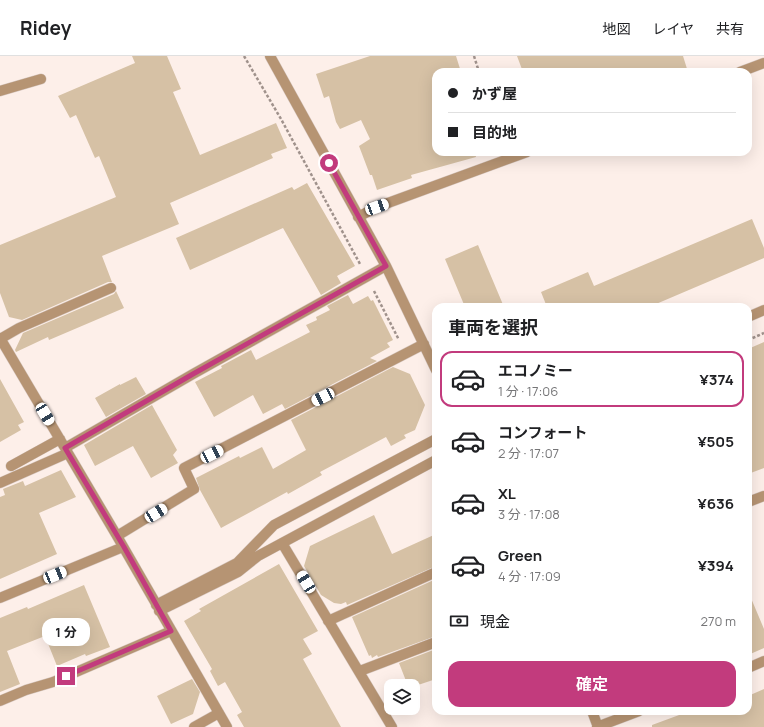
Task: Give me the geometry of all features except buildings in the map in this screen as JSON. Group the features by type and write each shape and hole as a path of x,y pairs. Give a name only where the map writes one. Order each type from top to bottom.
{"street":[{"path":"270,56 386,266 432,361"},
{"path":"751,68 764,63"},
{"path":"0,91 41,79"},
{"path":"358,217 377,207 516,156"},
{"path":"0,483 67,451 193,374 386,266"},
{"path":"110,288 19,328 0,339 124,547 227,727"},
{"path":"752,315 764,310"},
{"path":"117,536 194,489 184,468 424,344"},
{"path":"11,466 60,439"},
{"path":"158,608 237,563 274,525 432,441"},
{"path":"158,608 238,572 258,556 432,462"},
{"path":"752,500 764,496"},
{"path":"282,543 328,621 360,671 392,727"},
{"path":"0,598 124,547"},
{"path":"328,621 432,574"},
{"path":"0,701 26,690 52,682 171,631"},
{"path":"360,671 432,644"},
{"path":"752,666 764,661"},
{"path":"194,727 219,713"},
{"path":"594,715 598,727 630,715"}],"path":[{"path":"244,56 281,119 367,277 399,340"},
{"path":"474,56 478,68"},
{"path":"752,338 764,333"}],"route":[{"path":"66,676 171,631 124,547 65,448 193,374 386,266 329,163"}]}
